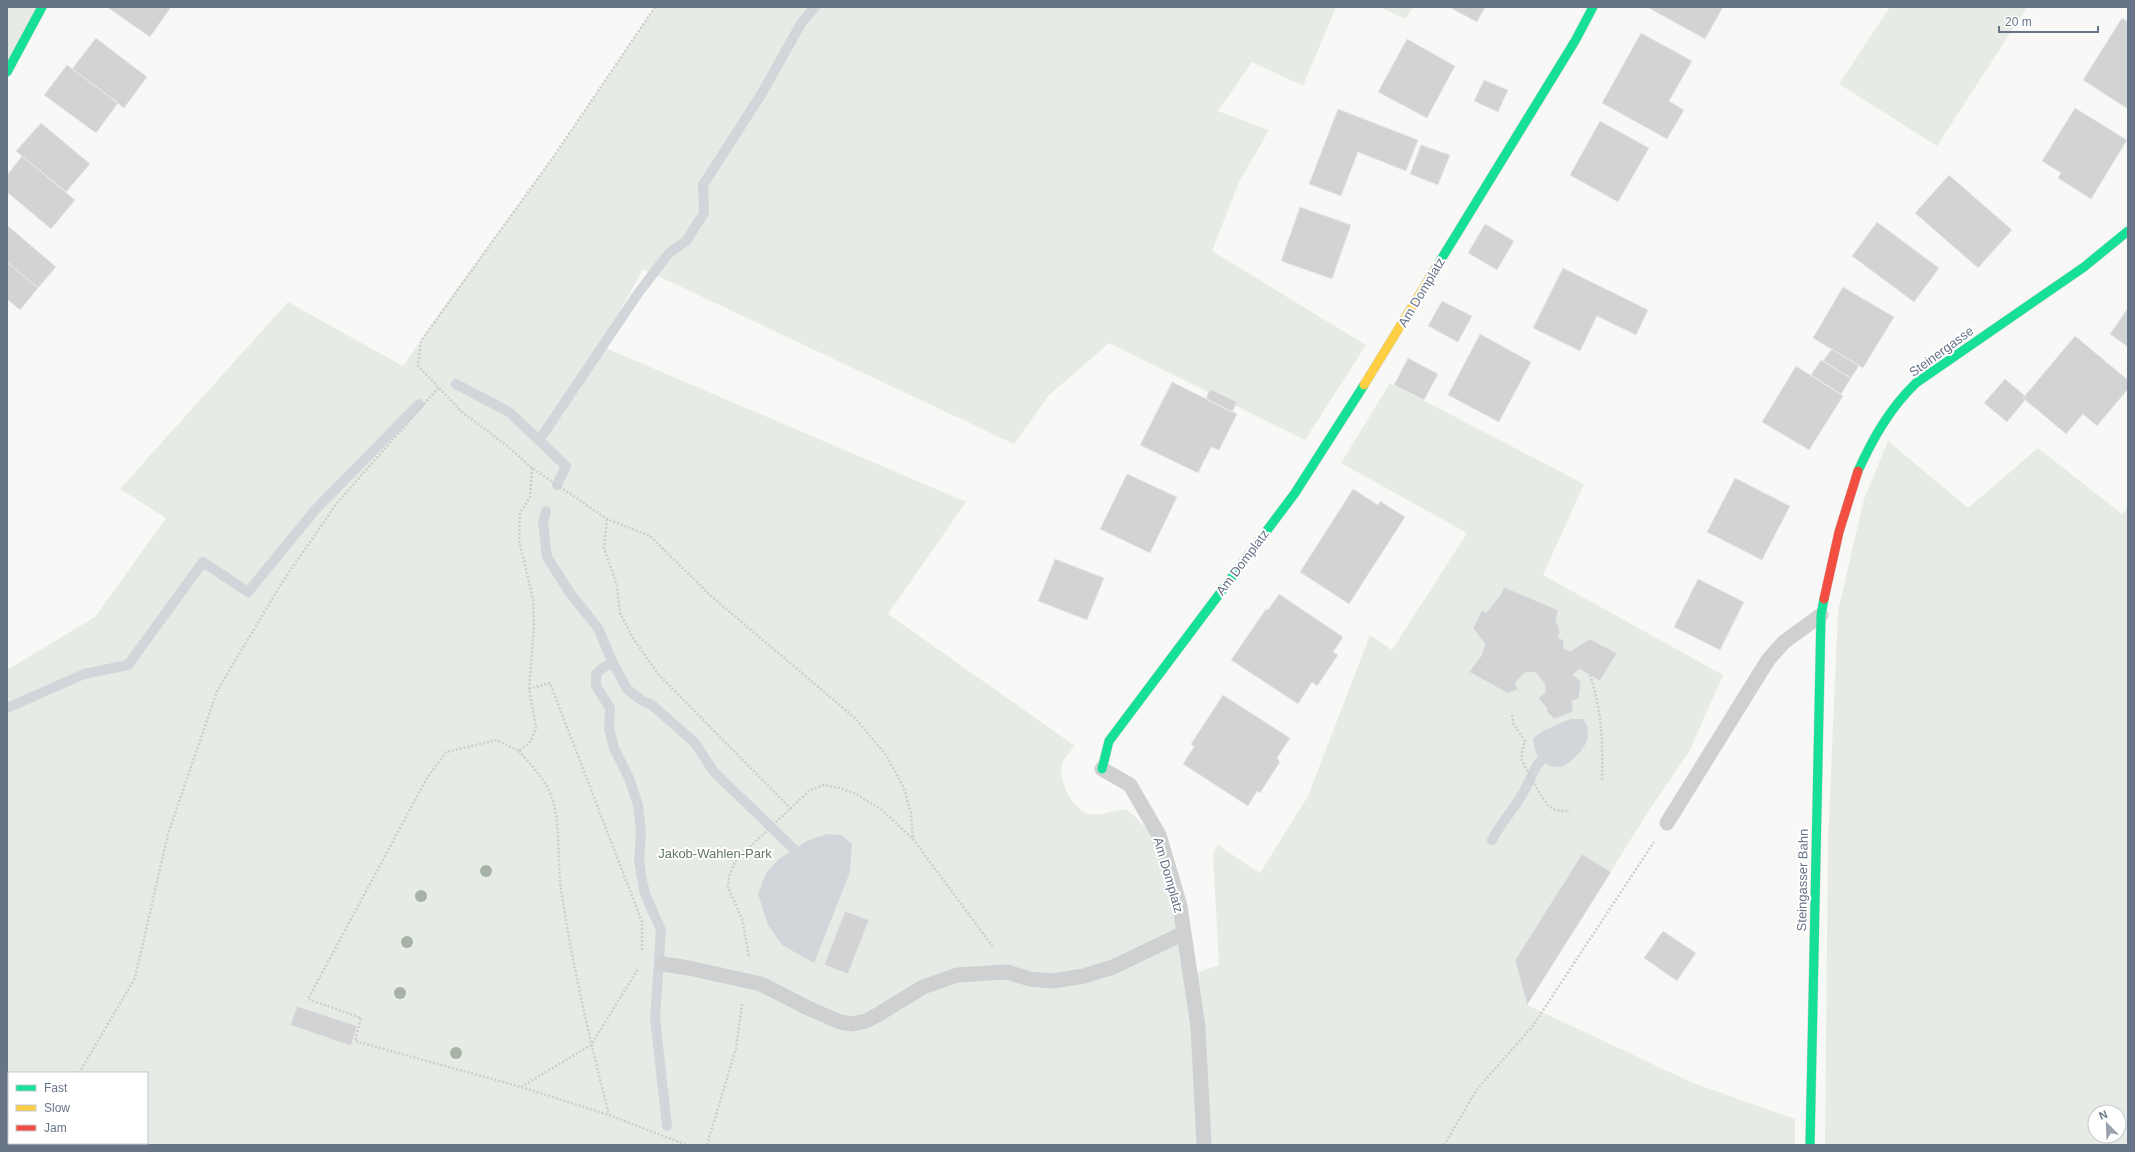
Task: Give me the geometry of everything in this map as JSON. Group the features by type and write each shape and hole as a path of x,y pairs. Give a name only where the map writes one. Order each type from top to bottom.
{"street":[{"path":"7,72 42,7"},
{"name":"Am Domplatz","path":"1102,770 1109,741 1295,493 1326,447 1575,41 1593,7"},
{"name":"Steinergasse","path":"1821,615 1831,566 1854,485 1867,452 1882,424 1899,401 1924,376 2089,262 2128,231"},
{"name":"Steingasser Bahn","path":"1810,1145 1821,615"}],"lane":[{"path":"1667,823 1768,660 1784,642 1821,615"},
{"name":"Am Domplatz","path":"1102,770 1130,785 1159,835 1180,906 1198,1027 1204,1145"},
{"path":"663,964 689,968 761,984 808,1008 840,1022 852,1024 866,1021 940,979 957,975 1007,972 1030,979 1054,981 1084,976 1113,967 1184,933"}],"path":[{"path":"655,7 554,156 421,341 418,366 462,412 532,468 607,519 650,536 711,596 855,718 886,755 904,788 911,813 913,839"},
{"path":"80,1072 135,978 168,834 217,691 283,580 337,503 439,387"},
{"path":"519,751 530,741 536,728 529,688 534,625 533,598 519,541 520,513 530,497 532,468"},
{"path":"607,519 604,548 618,586 620,613 633,638 658,674 791,809"},
{"path":"1590,675 1599,706 1601,721 1602,780"},
{"path":"529,688 550,683 642,922 642,954"},
{"path":"1512,715 1513,723 1524,736 1522,759 1543,800 1549,807 1559,811 1570,811"},
{"path":"609,1115 592,1045 561,888 556,819 552,798 540,776 519,751 498,740 446,752 427,778 308,999 361,1018 354,1041 521,1087 609,1115 687,1145"},
{"path":"707,1145 736,1048 749,954 742,919 728,887 729,876 736,860 810,790 824,785 840,788 856,794 882,810 913,839 987,939 1007,972"},
{"path":"1444,1145 1478,1089 1532,1027 1667,823"},
{"path":"521,1087 592,1045 638,968"}],"green space":[{"path":"7,7 42,7 7,70"},
{"name":"Jakob-Wahlen-Park","path":"655,7 1336,7 1303,86 1252,62 1218,111 1269,130 1239,182 1212,251 1366,345 1305,440 1109,343 1049,395 1014,444 643,269 601,346 966,502 888,614 1075,746 1062,764 1061,771 1064,786 1072,800 1083,811 1094,815 1125,810 1132,814 1143,825 1159,835 1193,974 1219,965 1213,854 1218,845 1260,873 1308,796 1370,635 1392,650 1467,533 1341,463 1390,383 1584,484 1543,575 1723,675 1690,750 1648,812 1527,1005 1693,1083 1795,1119 1795,1145 7,1145 7,670 95,617 166,518 120,489 288,302 403,366 455,291 554,156"},
{"path":"1379,7 1413,7 1406,19"},
{"path":"1890,7 2027,7 1937,146 1839,84"},
{"path":"1888,441 1968,508 2038,448 2122,514 2128,508 2128,1145 1825,1145 1828,841 1838,611 1864,499"}],"shaded area":[{"path":"1570,719 1583,719 1587,726 1587,740 1580,752 1568,763 1562,767 1550,766 1538,756 1535,751 1533,738 1543,731"},
{"path":"827,834 842,835 852,844 850,872 814,963 782,945 768,925 758,894 766,873 780,858 807,841"}],"building":[{"path":"107,7 171,7 150,37"},
{"path":"1449,7 1485,7 1477,22"},
{"path":"1647,7 1723,7 1705,39"},
{"path":"2122,18 2128,22 2128,109 2083,80"},
{"path":"1641,33 1692,61 1669,101 1684,110 1667,139 1602,103"},
{"path":"96,38 147,77 124,108 72,69"},
{"path":"1407,39 1455,66 1427,118 1378,92"},
{"path":"67,65 118,103 96,133 44,95"},
{"path":"1484,80 1508,90 1498,112 1474,101"},
{"path":"2075,108 2127,140 2091,199 2058,178 2061,173 2042,161"},
{"path":"1338,109 1418,140 1406,171 1358,152 1341,196 1309,184"},
{"path":"1600,121 1649,148 1618,202 1570,175"},
{"path":"41,123 90,164 66,192 16,151"},
{"path":"1421,145 1450,155 1438,185 1410,174"},
{"path":"22,156 75,200 51,229 7,192 7,175"},
{"path":"1949,175 2012,230 1978,268 1915,213"},
{"path":"1300,207 1351,225 1332,279 1281,261"},
{"path":"1877,222 1939,268 1914,302 1852,256"},
{"path":"1485,224 1514,241 1497,270 1468,253"},
{"path":"7,225 56,267 38,288 7,262"},
{"path":"7,262 38,288 20,310 7,299"},
{"path":"1563,268 1648,310 1636,335 1597,316 1580,351 1533,328"},
{"path":"1843,287 1894,317 1863,368 1813,338"},
{"path":"1442,301 1472,316 1458,342 1428,326"},
{"path":"2128,308 2128,347 2110,334"},
{"path":"1480,334 1531,362 1499,422 1448,395"},
{"path":"2075,336 2128,380 2128,389 2097,426 2083,414 2066,434 2023,398"},
{"path":"1832,349 1859,366 1851,378 1823,361"},
{"path":"1408,358 1438,374 1424,400 1394,385"},
{"path":"1821,360 1851,378 1841,394 1811,375"},
{"path":"1796,366 1843,396 1809,450 1762,422"},
{"path":"2005,379 2025,396 2023,398 2025,400 2007,422 1984,403"},
{"path":"1172,382 1237,414 1219,450 1211,447 1198,473 1140,445"},
{"path":"1210,389 1237,402 1232,412 1206,399"},
{"path":"1127,474 1177,497 1150,553 1100,529"},
{"path":"1735,478 1790,506 1762,560 1707,532"},
{"path":"1353,489 1378,505 1380,501 1405,517 1349,604 1300,572"},
{"path":"1055,559 1104,578 1087,620 1038,601"},
{"path":"1698,579 1744,602 1720,650 1674,627"},
{"path":"1504,587 1558,610 1556,620 1560,632 1558,637 1564,641 1563,648 1570,651 1590,639 1617,653 1600,681 1579,669 1573,675 1581,681 1579,699 1572,701 1573,712 1554,719 1547,712 1546,707 1538,698 1545,693 1545,684 1535,672 1524,673 1515,683 1518,690 1507,693 1469,672 1481,656 1485,644 1473,628 1482,610 1486,613 1499,597"},
{"path":"1279,594 1343,637 1333,652 1338,655 1317,686 1312,682 1298,704 1231,660 1266,609 1268,610"},
{"path":"1223,695 1290,738 1277,758 1280,762 1260,793 1257,791 1248,806 1183,764 1194,747 1191,744"},
{"path":"1582,854 1611,872 1527,1005 1515,960"},
{"path":"845,911 869,920 848,974 824,965"},
{"path":"1663,931 1696,953 1677,981 1644,958"},
{"path":"297,1006 357,1026 351,1046 290,1025"}],"waterway":[{"path":"540,439 639,292 669,253 686,241 704,213 703,185 762,93 802,22 815,7"},
{"path":"456,384 509,412 566,466 557,485"},
{"path":"7,708 84,674 128,665 203,562 248,592 315,510 419,404"},
{"path":"546,511 543,523 547,557 570,593 598,628 613,663 604,667 596,674 596,686 610,708 609,728 614,748 629,778 638,805 641,832 639,861 642,879"},
{"path":"613,663 627,689 641,700 652,705 695,743 714,772 794,849"},
{"path":"1492,840 1528,785 1535,768 1541,760"},
{"path":"643,884 645,894 661,930 655,1019 667,1126"}],"traffic: fast":[{"path":"7,72 42,7"},
{"path":"1434,271 1575,41 1593,7"},
{"path":"1858,471 1890,413 1916,383 2084,267 2128,231"},
{"path":"1102,769 1109,741 1295,493 1364,385"},
{"path":"1810,1145 1821,615 1824,599"}],"traffic: slow":[{"path":"1364,385 1434,271"}],"traffic: jam":[{"path":"1824,599 1839,532 1858,471"}]}
